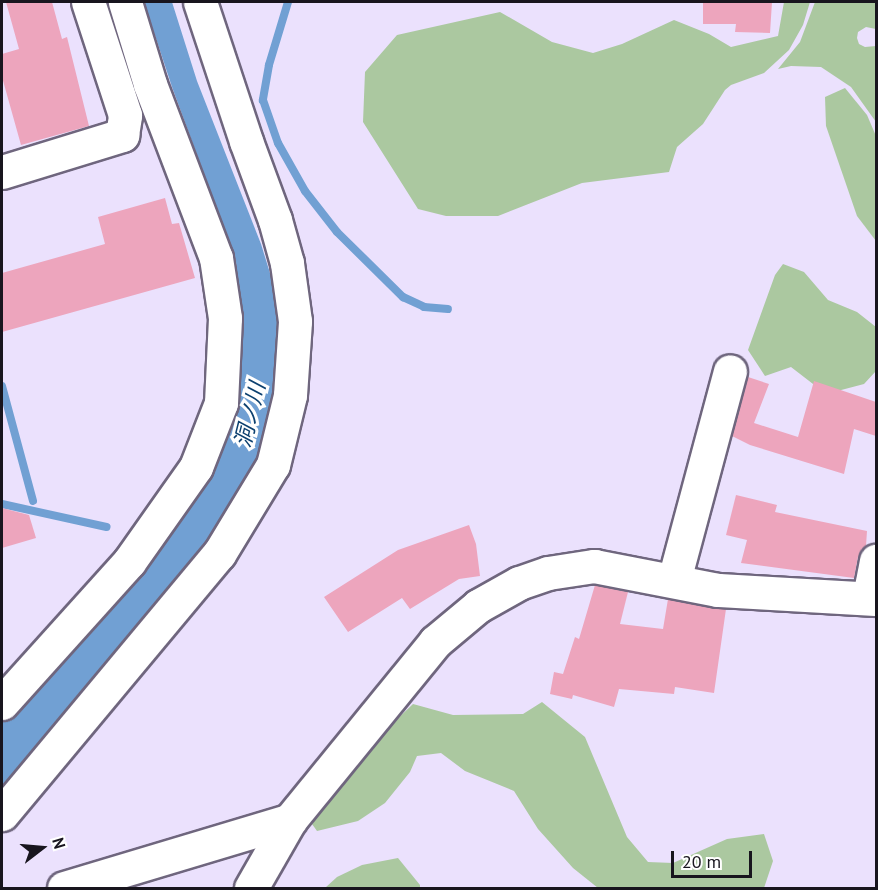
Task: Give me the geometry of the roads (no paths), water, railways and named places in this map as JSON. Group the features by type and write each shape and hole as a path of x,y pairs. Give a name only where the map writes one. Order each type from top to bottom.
{"street":[{"path":"2,172 122,135 125,114 88,2"},
{"path":"2,703 129,562 196,466 221,403 225,318 216,258 150,84 125,2"},
{"path":"2,813 219,554 273,465 290,395 295,321 287,263 275,220 200,2"},
{"path":"674,580 730,371"},
{"path":"250,888 290,820 435,642 478,606 519,583 548,573 594,566 749,593 873,598 876,561"},
{"path":"64,888 290,820"}],"water":[{"name":"洞ノ川","path":"144,2 172,2 197,81 261,244 278,299 281,360 273,407 254,474 223,527 2,790 2,722 152,554 239,327 236,261 172,87"}],"waterway":[{"path":"288,2 269,65 263,100 278,143 305,191 337,232 403,297 424,307 448,309"},
{"path":"2,386 33,501"},
{"path":"2,504 107,527"}]}
